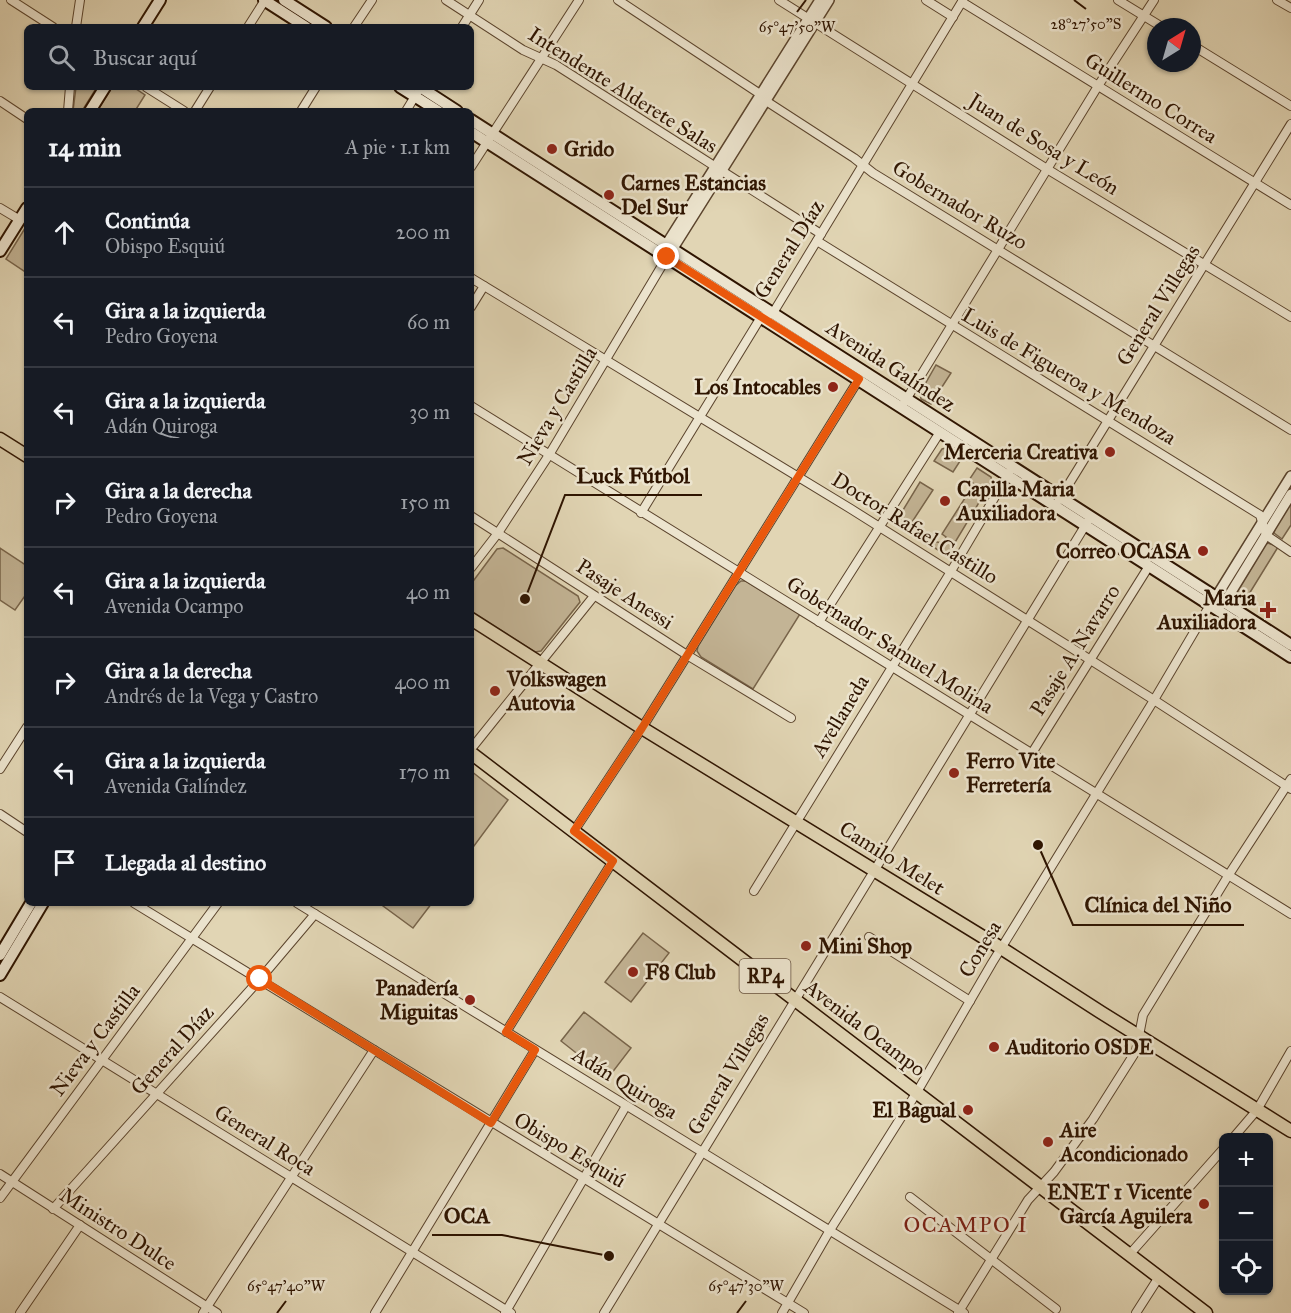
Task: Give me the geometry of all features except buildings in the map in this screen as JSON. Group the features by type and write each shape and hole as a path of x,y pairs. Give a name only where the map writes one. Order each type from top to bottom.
{"main road":[{"path":"145,24 160,0"},
{"path":"264,0 301,24"},
{"path":"284,0 321,24"},
{"path":"92,108 103,90"},
{"path":"419,90 435,108"},
{"path":"419,90 452,108"},
{"name":"Avenida Galíndez","path":"474,123 490,138 772,313 904,403 1010,471 1291,645"},
{"name":"Avenida Galíndez","path":"474,133 490,138"},
{"path":"0,251 24,213"},
{"name":"Avenida Galíndez","path":"669,250 761,317 859,379 904,403 940,432 1010,471"},
{"path":"0,439 24,454"},
{"name":"Avenida Galíndez","path":"1089,521 1149,566 1217,601 1291,657"},
{"name":"Camilo Melet","path":"474,621 642,728 1001,948 1291,1131"},
{"name":"Avenida Ocampo","path":"474,753 1206,1313"},
{"path":"0,955 29,906"},
{"path":"0,975 41,906"}],"street":[{"path":"11,0 48,24"},
{"path":"76,24 80,0"},
{"path":"250,24 264,0"},
{"path":"356,24 372,0"},
{"name":"Intendente Alderete Salas","path":"446,0 523,50 556,65 718,169"},
{"path":"464,24 479,0"},
{"path":"474,162 579,0"},
{"name":"Gobernador Ruzo","path":"618,0 873,173 1291,430"},
{"name":"Juan de Sosa y León","path":"779,0 1047,169 1291,317"},
{"path":"811,21 820,0"},
{"path":"669,250 811,21 829,0"},
{"path":"926,0 953,17"},
{"path":"1118,0 1147,18"},
{"path":"904,403 1098,86 1154,0"},
{"path":"1277,0 1291,8"},
{"name":"General Díaz","path":"641,513 761,317 772,313 963,1"},
{"name":"Guillermo Correa","path":"963,1 1291,205"},
{"path":"1201,51 1291,106"},
{"path":"68,108 70,90"},
{"path":"151,90 179,108"},
{"path":"197,108 208,90"},
{"path":"303,108 314,90"},
{"path":"408,108 419,90"},
{"path":"0,101 24,117"},
{"name":"General Villegas","path":"1058,501 1291,124"},
{"name":"Luis de Figueroa y Mendoza","path":"718,169 951,325 1260,514 1266,535"},
{"path":"0,208 20,220"},
{"name":"Nieva y Castilla","path":"474,564 498,533 549,455 669,250"},
{"name":"Doctor Rafael Castillo","path":"474,280 880,527 1290,785"},
{"path":"474,302 484,286"},
{"path":"574,831 642,728 859,379"},
{"name":"Gobernador Samuel Molina","path":"474,408 1291,914"},
{"path":"819,622 940,432"},
{"name":"Avellaneda","path":"754,891 950,573 1010,471"},
{"path":"1217,601 1291,476"},
{"path":"1217,601 1266,535 1291,494"},
{"name":"Pasaje Anessi","path":"474,518 687,655 791,718"},
{"name":"General Villegas","path":"604,1313 1089,521"},
{"path":"1266,535 1291,552"},
{"name":"Pasaje A. Navarro","path":"1032,753 1149,566"},
{"path":"474,747 594,596"},
{"name":"Conesa","path":"782,1313 1095,794 1217,601"},
{"path":"0,769 24,732"},
{"path":"961,1312 1028,1200 1054,1172 1094,1119 1136,1051 1143,1015 1228,876 1290,785"},
{"path":"0,814 24,830"},
{"path":"506,1032 613,861"},
{"name":"Obispo Esquiú","path":"140,906 804,1313"},
{"name":"Nieva y Castilla","path":"0,1198 216,906"},
{"name":"Adán Quiroga","path":"302,906 961,1312"},
{"name":"General Díaz","path":"53,1209 260,979 315,914"},
{"path":"869,937 970,1001"},
{"name":"General Roca","path":"0,997 508,1312"},
{"path":"205,1310 374,1050"},
{"path":"375,1313 535,1050"},
{"path":"1237,1133 1257,1110 1291,1052"},
{"path":"508,1312 626,1106"},
{"path":"1130,1255 1219,1154"},
{"name":"Ministro Dulce","path":"0,1174 205,1310 217,1313"},
{"path":"910,1197 1056,1309"},
{"path":"20,1313 80,1225"},
{"path":"1136,1313 1159,1277"}],"shaded area":[{"path":"76,90 95,90 84,108 73,108"},
{"path":"110,90 138,90 145,95 137,108 99,108"},
{"path":"24,230 24,271 6,259"},
{"path":"936,365 951,373 931,404 921,399 920,393"},
{"path":"946,448 962,458 953,472 934,461 942,449"},
{"path":"977,468 991,477 992,481 948,554 944,554 900,525 897,520 920,482 933,490 910,525 937,542 943,543 946,537 942,534 974,484 969,480"},
{"path":"1291,501 1291,525 1282,539 1274,533"},
{"path":"1268,543 1278,547 1241,607 1233,600 1233,595 1263,546"},
{"path":"0,548 24,564 24,597 15,610 0,600"},
{"path":"503,548 578,596 580,602 541,651 535,652 474,613 474,580 497,549"},
{"path":"741,581 746,581 800,614 753,689 701,657 697,651 735,586"},
{"path":"474,773 508,800 474,846"},
{"path":"383,906 430,906 413,928"},
{"path":"643,933 669,953 631,1002 605,982"},
{"path":"584,1012 631,1048 608,1078 561,1041"}],"place":[{"name":"Grido","path":"552,149"},
{"name":"Carnes Estancias Del Sur","path":"609,195"},
{"name":"Los Intocables","path":"833,387"},
{"name":"Merceria Creativa","path":"1110,452"},
{"name":"Capilla Maria Auxiliadora","path":"945,501"},
{"name":"Correo OCASA","path":"1203,551"},
{"name":"Luck Fútbol","path":"525,599"},
{"name":"Maria Auxiliadora","path":"1268,610"},
{"name":"Volkswagen Autovia","path":"495,691"},
{"name":"Ferro Vite Ferretería","path":"954,773"},
{"name":"Clínica del Niño","path":"1038,845"},
{"name":"Mini Shop","path":"806,946"},
{"name":"F8 Club","path":"633,972"},
{"name":"Panadería Miguitas","path":"470,1000"},
{"name":"Auditorio OSDE","path":"994,1047"},
{"name":"El Bagual","path":"968,1110"},
{"name":"Aire Acondicionado","path":"1048,1142"},
{"name":"ENET 1 Vicente García Aguilera","path":"1204,1204"},
{"name":"OCA","path":"609,1256"}],"district":[{"name":"OCAMPO I","path":"966,1224"}],"route":[{"path":"260,979 491,1123 535,1050 506,1032 613,861 574,831 642,728 859,379 667,257"}]}
